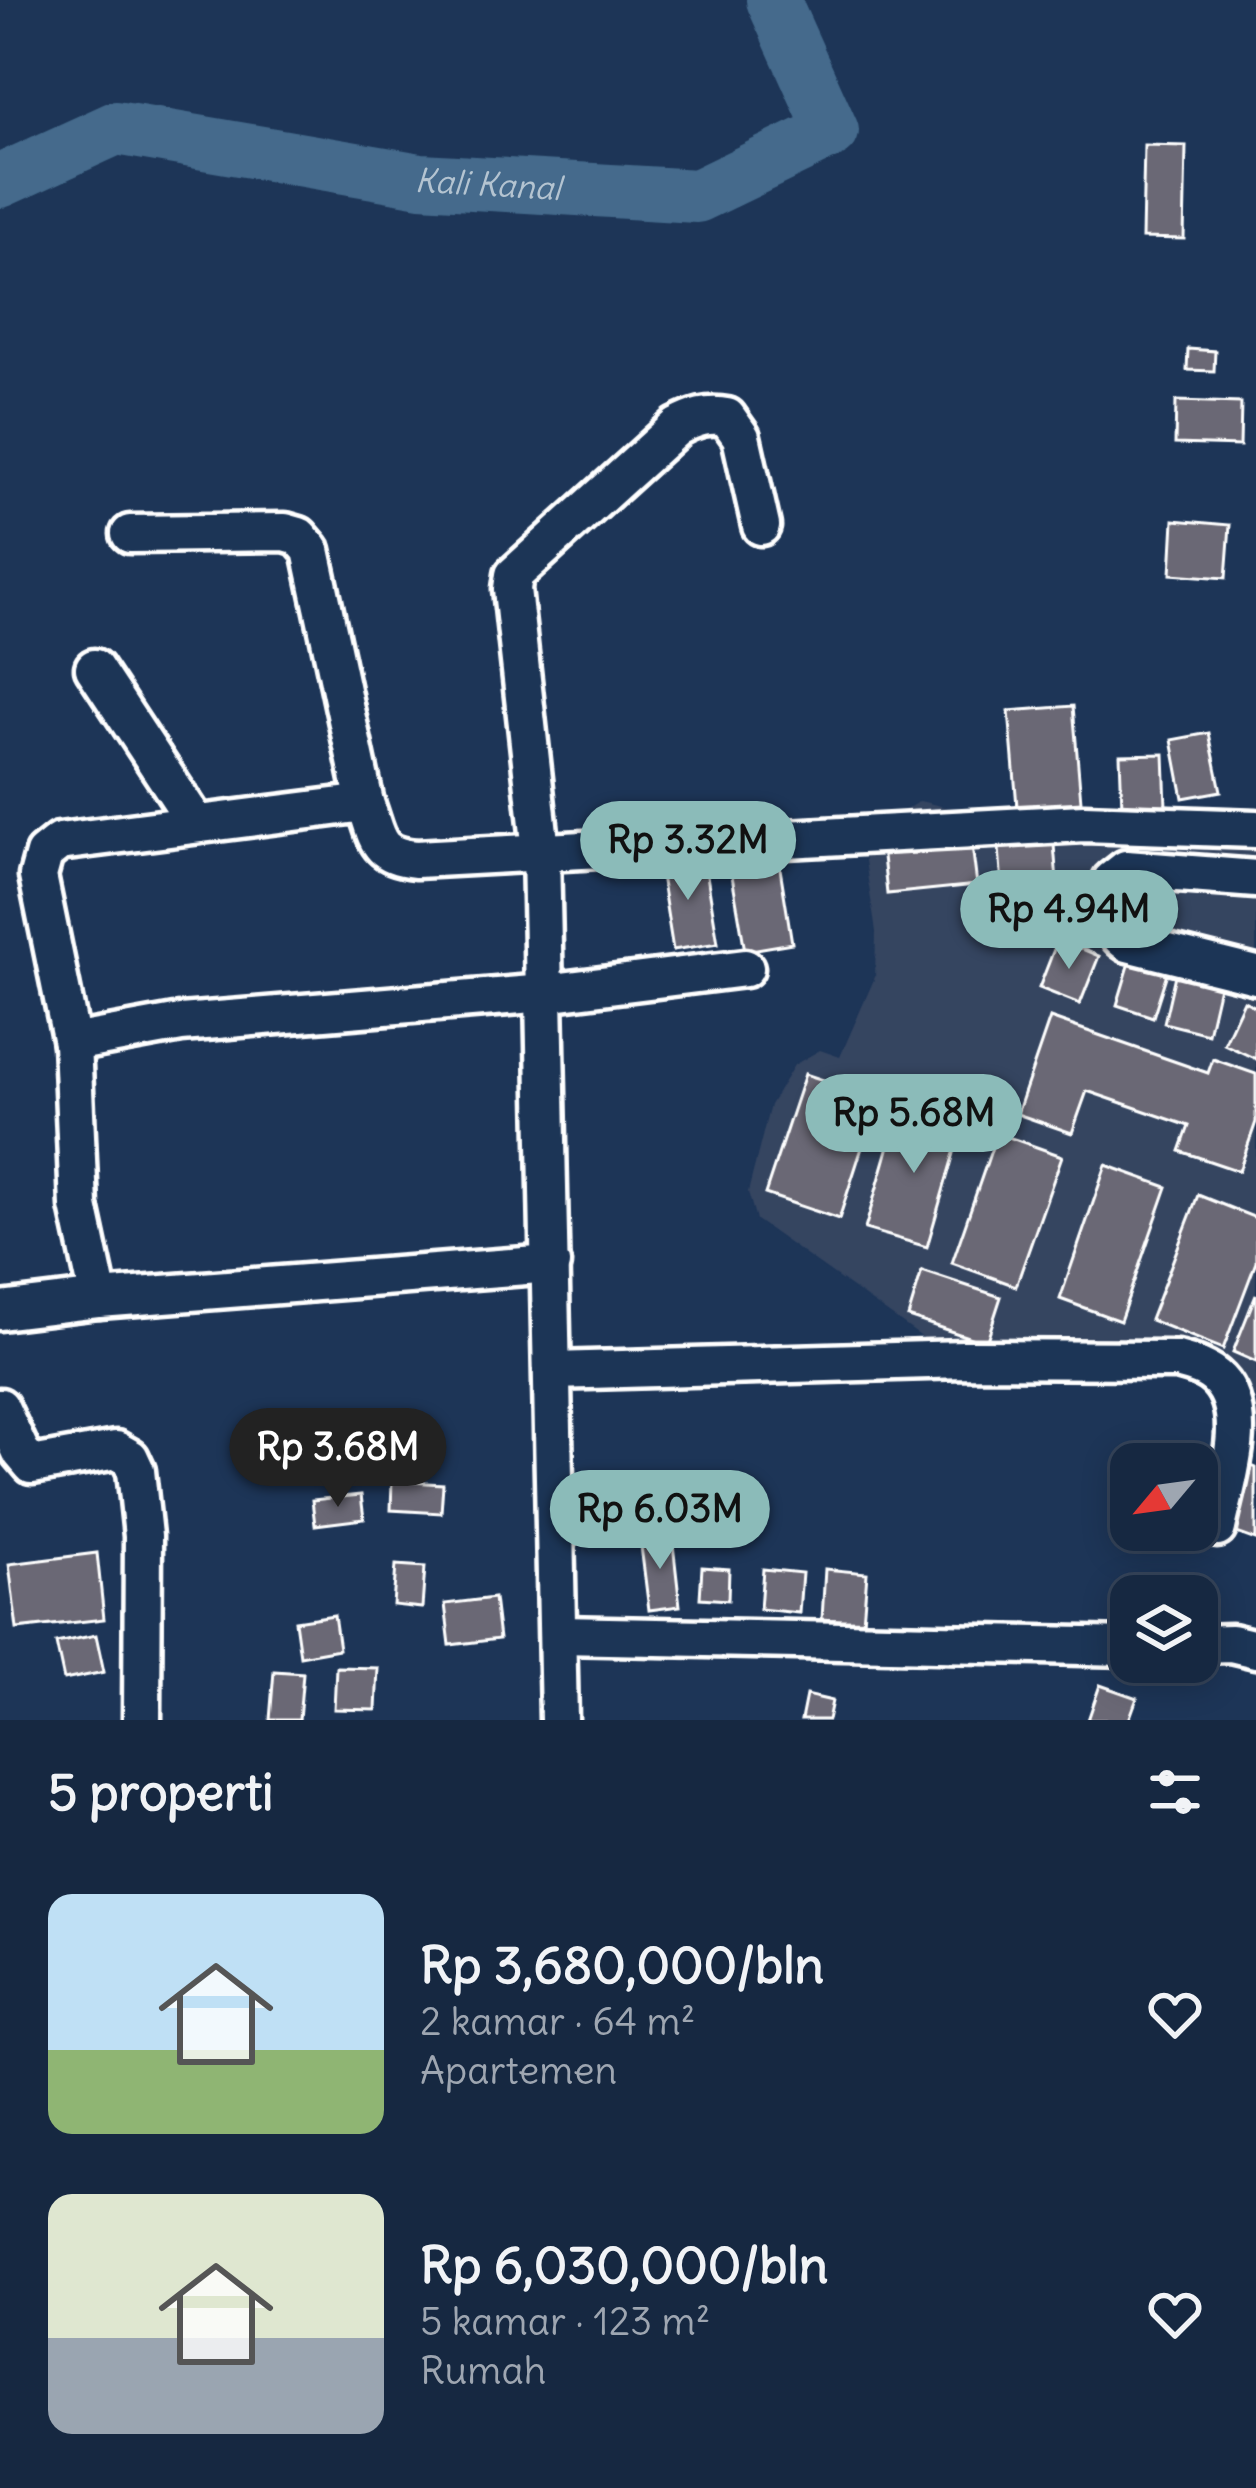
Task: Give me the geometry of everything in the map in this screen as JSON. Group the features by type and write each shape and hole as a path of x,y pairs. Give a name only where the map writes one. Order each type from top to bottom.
{"street":[{"path":"559,1720 542,851 514,575 692,418 713,414 727,417 734,425 761,526"},
{"path":"130,534 285,532 299,536 311,550 364,803 383,850 393,857 1084,823 1256,829"},
{"path":"94,668 196,824"},
{"path":"99,1299 79,1206 72,1043 41,901 38,876 44,854 59,842 364,803"},
{"path":"1256,879 1126,869 1112,880 1110,919 1117,936 1128,943 1256,975"},
{"path":"72,1043 181,1023 545,993 746,968"},
{"path":"0,1311 551,1264"},
{"path":"554,1371 964,1359 1177,1360 1204,1368 1220,1380 1233,1402 1234,1435 1218,1523"},
{"path":"0,1407 32,1465 116,1450 130,1458 136,1471 143,1536 142,1720"},
{"path":"560,1635 1110,1647"},
{"path":"1218,1643 1256,1649"}],"shaded area":[{"path":"920,801 1137,849 1256,843 1256,1398 1228,1364 1175,1342 1015,1352 930,1343 756,1220 748,1192 770,1105 794,1065 820,1050 840,1057 875,977 876,932 861,835"}],"building":[{"path":"1144,145 1186,146 1184,239 1142,238"},
{"path":"1188,349 1215,351 1214,371 1187,370"},
{"path":"1176,401 1241,403 1240,446 1175,444"},
{"path":"1174,520 1230,525 1226,578 1171,574"},
{"path":"1073,706 1082,813 1018,818 1009,711"},
{"path":"1209,733 1221,791 1183,798 1172,740"},
{"path":"1164,754 1166,807 1122,808 1120,755"},
{"path":"971,837 977,885 887,894 882,847"},
{"path":"1054,845 1058,893 1003,897 999,848"},
{"path":"778,856 792,943 745,951 730,864"},
{"path":"704,857 718,943 673,950 659,863"},
{"path":"1058,939 1099,956 1080,1004 1039,988"},
{"path":"1130,962 1167,973 1153,1017 1117,1005"},
{"path":"1175,975 1219,986 1208,1034 1164,1023"},
{"path":"1244,1001 1256,1007 1256,1059 1224,1044"},
{"path":"1050,1018 1208,1073 1213,1059 1256,1074 1256,1122 1239,1171 1180,1151 1189,1126 1087,1091 1072,1133 1017,1114"},
{"path":"805,1074 878,1098 839,1219 765,1194"},
{"path":"901,1104 963,1122 927,1247 865,1229"},
{"path":"997,1133 1062,1156 1016,1286 952,1263"},
{"path":"1106,1165 1167,1187 1120,1321 1060,1299"},
{"path":"1198,1195 1256,1218 1256,1262 1223,1349 1150,1320"},
{"path":"922,1271 1001,1297 986,1343 908,1317"},
{"path":"1256,1294 1256,1362 1233,1352"},
{"path":"433,1422 436,1455 379,1460 376,1427"},
{"path":"352,1439 354,1475 305,1478 303,1441"},
{"path":"1245,1463 1256,1468 1256,1540 1223,1528"},
{"path":"392,1481 443,1484 441,1513 391,1510"},
{"path":"361,1495 364,1519 315,1525 312,1500"},
{"path":"672,1535 680,1606 649,1610 640,1538"},
{"path":"97,1553 104,1619 17,1629 9,1564"},
{"path":"396,1565 425,1567 422,1608 393,1605"},
{"path":"702,1567 729,1569 728,1600 700,1598"},
{"path":"763,1569 802,1573 799,1613 760,1609"},
{"path":"825,1569 867,1573 863,1622 822,1619"},
{"path":"494,1598 499,1639 450,1645 445,1604"},
{"path":"334,1615 339,1649 300,1656 295,1621"},
{"path":"96,1635 104,1672 64,1680 56,1643"},
{"path":"336,1667 378,1668 376,1710 334,1709"},
{"path":"274,1671 303,1673 299,1720 270,1720"},
{"path":"1100,1685 1137,1698 1129,1720 1088,1720"},
{"path":"806,1695 832,1701 828,1720 801,1720"}],"waterway":[{"name":"Kali Kanal","path":"0,181 116,128 421,180 697,196 832,131 773,0"}]}
